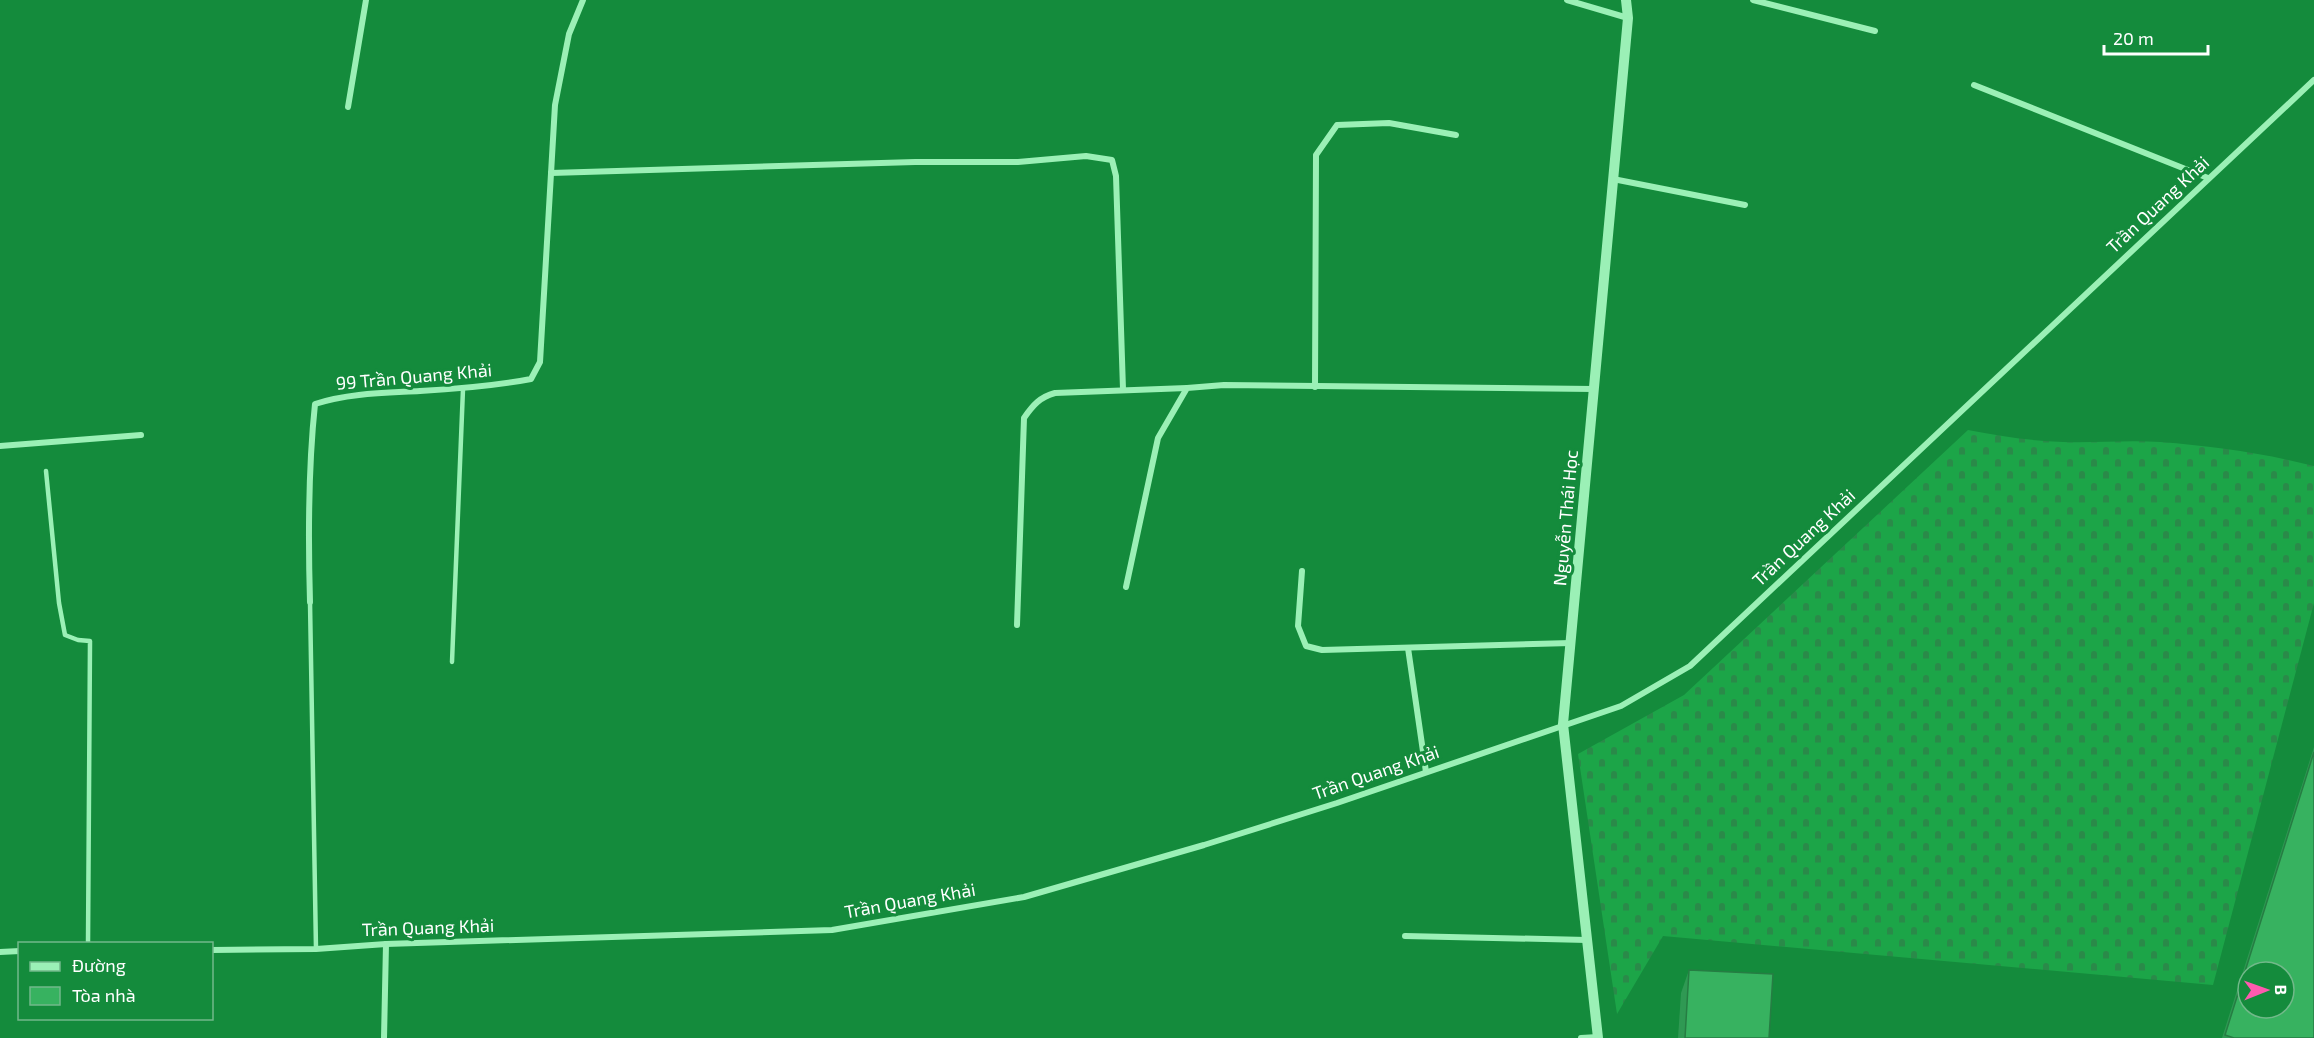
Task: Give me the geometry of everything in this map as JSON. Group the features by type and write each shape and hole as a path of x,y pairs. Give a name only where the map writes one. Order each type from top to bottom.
{"street":[{"path":"348,107 366,0"},
{"name":"99 Trần Quang Khải","path":"310,602 309,478 315,404 337,396 463,388 531,379 540,362 555,105 569,34 583,0"},
{"path":"1567,0 1628,18"},
{"name":"Nguyễn Thái Học","path":"1598,1037 1563,724 1628,18 1626,0"},
{"path":"1753,0 1875,31"},
{"name":"Trần Quang Khải","path":"213,950 316,949 386,944 832,930 1024,897 1204,845 1621,706 1690,666 2314,80"},
{"path":"1974,85 2208,178"},
{"path":"1315,387 1316,155 1336,125 1389,123 1456,135"},
{"path":"551,173 915,162 1018,162 1086,156 1112,160 1116,176 1123,390"},
{"path":"1613,179 1745,206"},
{"path":"1017,625 1024,418 1043,397 1056,393 1224,386 1594,389"},
{"path":"1126,587 1158,438 1186,388"},
{"path":"0,446 141,435"},
{"path":"1302,571 1298,626 1306,646 1322,650 1571,643"},
{"path":"1407,648 1426,772"},
{"path":"1405,936 1587,940"},
{"path":"384,1038 386,944"},
{"path":"0,952 18,951"},
{"path":"1581,1038 1598,1037"}],"lane":[{"path":"452,662 463,388"},
{"path":"46,471 64,635 90,641 88,942"},
{"name":"99 Trần Quang Khải","path":"310,602 316,949"}],"green space":[{"path":"1968,430 2051,441 2148,441 2199,446 2257,454 2314,466 2314,603 2213,985 1663,936 1617,1014 1578,754 1684,695"}],"building":[{"path":"2314,752 2314,1038 2234,1038 2225,1035 2236,1000 2236,1020 2296,1020 2296,960 2249,960"},
{"path":"1689,970 1773,974 1769,1038 1685,1038"}]}
